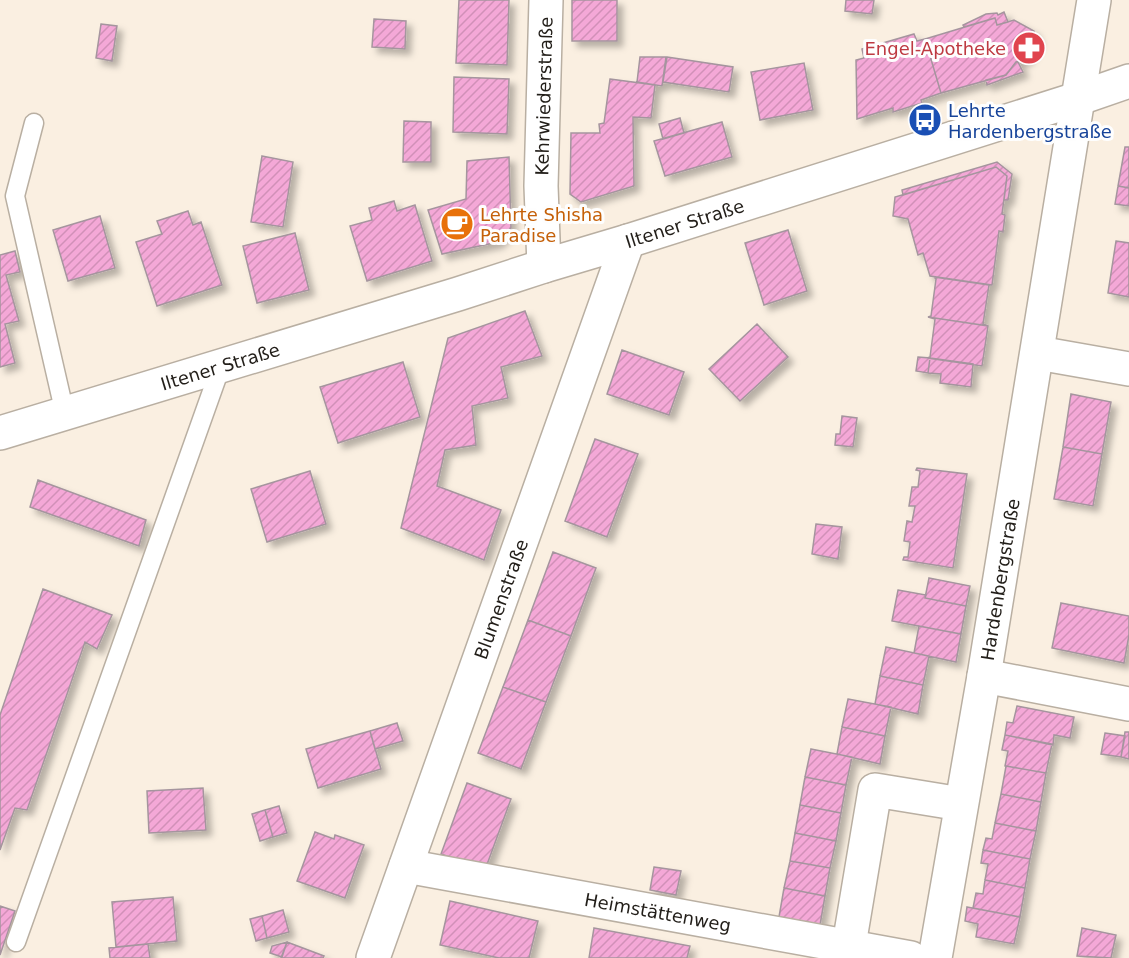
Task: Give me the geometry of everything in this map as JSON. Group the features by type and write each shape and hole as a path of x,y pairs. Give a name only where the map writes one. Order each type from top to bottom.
{"street":[{"name":"Kehrwiederstraße","path":"544,266 541,186 546,0"},
{"name":"Hardenbergstraße","path":"935,958 1038,354 1095,0"},
{"name":"Iltener Straße","path":"0,433 628,241 1129,81"},
{"name":"Blumenstraße","path":"374,958 628,241"},
{"path":"1038,354 1129,369"},
{"path":"984,676 1129,704"},
{"path":"849,945 875,790 961,804"},
{"name":"Heimstättenweg","path":"406,866 911,958"}],"lane":[{"path":"34,123 15,196 65,414"},
{"path":"16,942 221,366"}],"building":[{"path":"459,0 509,0 507,65 456,63"},
{"path":"572,0 617,0 617,41 572,41"},
{"path":"846,0 874,0 872,14 845,11"},
{"path":"1004,12 1008,22 997,25 995,18 964,27 963,25 986,14 997,13 998,15"},
{"path":"995,18 997,25 1014,20 1034,31 1037,40 1026,59 1016,62 1006,75 941,93 925,39"},
{"path":"374,19 406,21 405,49 372,47"},
{"path":"101,24 117,26 112,61 96,58"},
{"path":"914,34 917,41 925,39 941,93 921,100 922,103 893,112 893,108 857,119 856,60 864,58 862,49"},
{"path":"640,57 666,57 662,86 637,82"},
{"path":"667,57 733,67 729,92 663,82"},
{"path":"1016,62 1023,72 987,85 986,80 1006,75"},
{"path":"804,63 813,110 760,120 751,72"},
{"path":"454,77 509,79 507,134 453,132"},
{"path":"610,79 655,85 651,118 633,117 634,186 581,202 570,194 571,133 600,133 599,124 604,123"},
{"path":"680,118 684,133 663,139 659,124"},
{"path":"404,121 431,122 431,162 403,162"},
{"path":"722,122 732,157 665,176 654,141"},
{"path":"1125,147 1129,147 1129,188 1118,186"},
{"path":"262,156 293,162 283,227 251,222"},
{"path":"509,157 511,228 498,242 442,254 428,210 466,199 467,161"},
{"path":"997,162 1012,174 1008,200 1004,200 1007,176 996,167 903,195 902,190"},
{"path":"996,167 1007,176 1002,214 1005,215 1003,232 999,231 992,285 930,276 923,253 918,255 908,219 893,216 895,197"},
{"path":"1118,186 1129,188 1129,206 1115,204"},
{"path":"394,201 397,211 415,205 432,261 367,281 350,226 372,220 369,208"},
{"path":"188,211 193,225 201,222 222,285 157,306 136,242 162,234 157,221"},
{"path":"100,216 115,268 68,281 53,230"},
{"path":"788,230 807,291 764,305 745,243"},
{"path":"295,233 309,290 257,303 243,246"},
{"path":"1116,241 1129,243 1129,297 1108,293"},
{"path":"15,251 20,272 6,275 19,321 5,324 15,363 0,367 0,255"},
{"path":"934,277 989,285 983,324 988,326 928,317 931,316 936,279"},
{"path":"525,311 542,356 501,367 508,398 472,406 476,445 445,450 437,486 501,510 484,560 401,528 448,338"},
{"path":"928,317 988,326 982,366 927,358 930,357 935,319"},
{"path":"757,324 788,357 740,401 709,369"},
{"path":"622,350 684,372 669,415 607,394"},
{"path":"918,357 930,358 928,373 916,371"},
{"path":"930,358 973,364 971,387 940,383 941,374 928,373"},
{"path":"403,362 420,417 338,443 320,387"},
{"path":"1071,394 1111,402 1102,454 1063,447"},
{"path":"842,416 857,418 853,447 835,445 836,434 840,434"},
{"path":"595,439 638,454 607,537 565,521"},
{"path":"1063,447 1102,454 1093,506 1054,499"},
{"path":"917,468 967,474 953,568 903,560 904,557 908,557 910,542 904,541 907,521 912,522 915,506 909,506 912,487 918,487 920,471 916,470"},
{"path":"310,471 326,524 267,542 251,489"},
{"path":"38,480 146,520 139,546 30,507"},
{"path":"816,524 842,527 838,559 812,554"},
{"path":"553,552 596,568 571,636 528,620"},
{"path":"929,578 970,586 966,606 925,598"},
{"path":"43,589 112,615 97,649 85,642 27,810 15,808 0,850 0,715"},
{"path":"898,590 966,606 961,634 892,621"},
{"path":"1061,603 1129,616 1129,635 1124,663 1052,648"},
{"path":"528,620 571,636 546,702 503,687"},
{"path":"919,626 961,634 956,662 914,653"},
{"path":"886,647 929,656 923,685 880,676"},
{"path":"880,676 923,685 918,714 875,704"},
{"path":"503,687 546,702 521,769 478,753"},
{"path":"848,699 891,707 885,736 842,727"},
{"path":"1017,706 1074,717 1070,738 1054,735 1053,745 1005,735 1007,722 1013,723"},
{"path":"397,723 403,741 375,749 370,731"},
{"path":"842,727 885,736 880,764 837,754"},
{"path":"370,731 381,769 318,788 306,749"},
{"path":"1125,732 1129,732 1129,759 1121,757"},
{"path":"1105,733 1125,736 1121,757 1101,754"},
{"path":"1005,735 1052,744 1046,773 1005,766 1008,751 1002,750"},
{"path":"811,749 852,757 846,785 805,777"},
{"path":"1006,766 1046,773 1041,802 1001,794"},
{"path":"805,777 846,785 841,813 800,805"},
{"path":"467,783 511,799 485,870 441,854"},
{"path":"203,788 206,830 149,833 147,791"},
{"path":"1001,794 1041,802 1036,831 995,823"},
{"path":"800,805 841,813 836,841 795,833"},
{"path":"279,806 287,833 273,837 265,810"},
{"path":"265,810 273,837 260,841 252,814"},
{"path":"995,823 1036,831 1030,859 983,850 986,838 992,839"},
{"path":"315,832 334,839 335,835 364,845 345,898 297,881"},
{"path":"795,833 836,841 830,868 790,861"},
{"path":"983,850 1030,859 1025,888 985,880 988,864 981,863"},
{"path":"790,861 830,868 825,896 784,888"},
{"path":"654,867 681,871 676,895 650,890"},
{"path":"985,880 1025,888 1020,917 973,908 976,893 983,894"},
{"path":"784,888 825,896 820,925 779,917"},
{"path":"173,897 177,941 116,947 112,902"},
{"path":"450,901 538,921 529,958 499,958 440,945"},
{"path":"0,906 15,911 0,955"},
{"path":"967,907 1020,917 1014,944 976,937 978,924 965,921"},
{"path":"283,910 289,932 267,938 262,916"},
{"path":"262,916 267,938 256,941 250,919"},
{"path":"594,928 690,946 687,958 589,958"},
{"path":"1082,928 1116,935 1111,958 1077,956"},
{"path":"287,942 324,956 323,958 281,958"},
{"path":"287,942 282,957 270,953 272,946"},
{"path":"148,944 150,958 110,958 109,948"}],"place":[{"name":"Engel-Apotheke","path":"1029,48"},
{"name":"Lehrte Hardenbergstraße","path":"925,120"},
{"name":"Lehrte Shisha Paradise","path":"457,224"}]}
